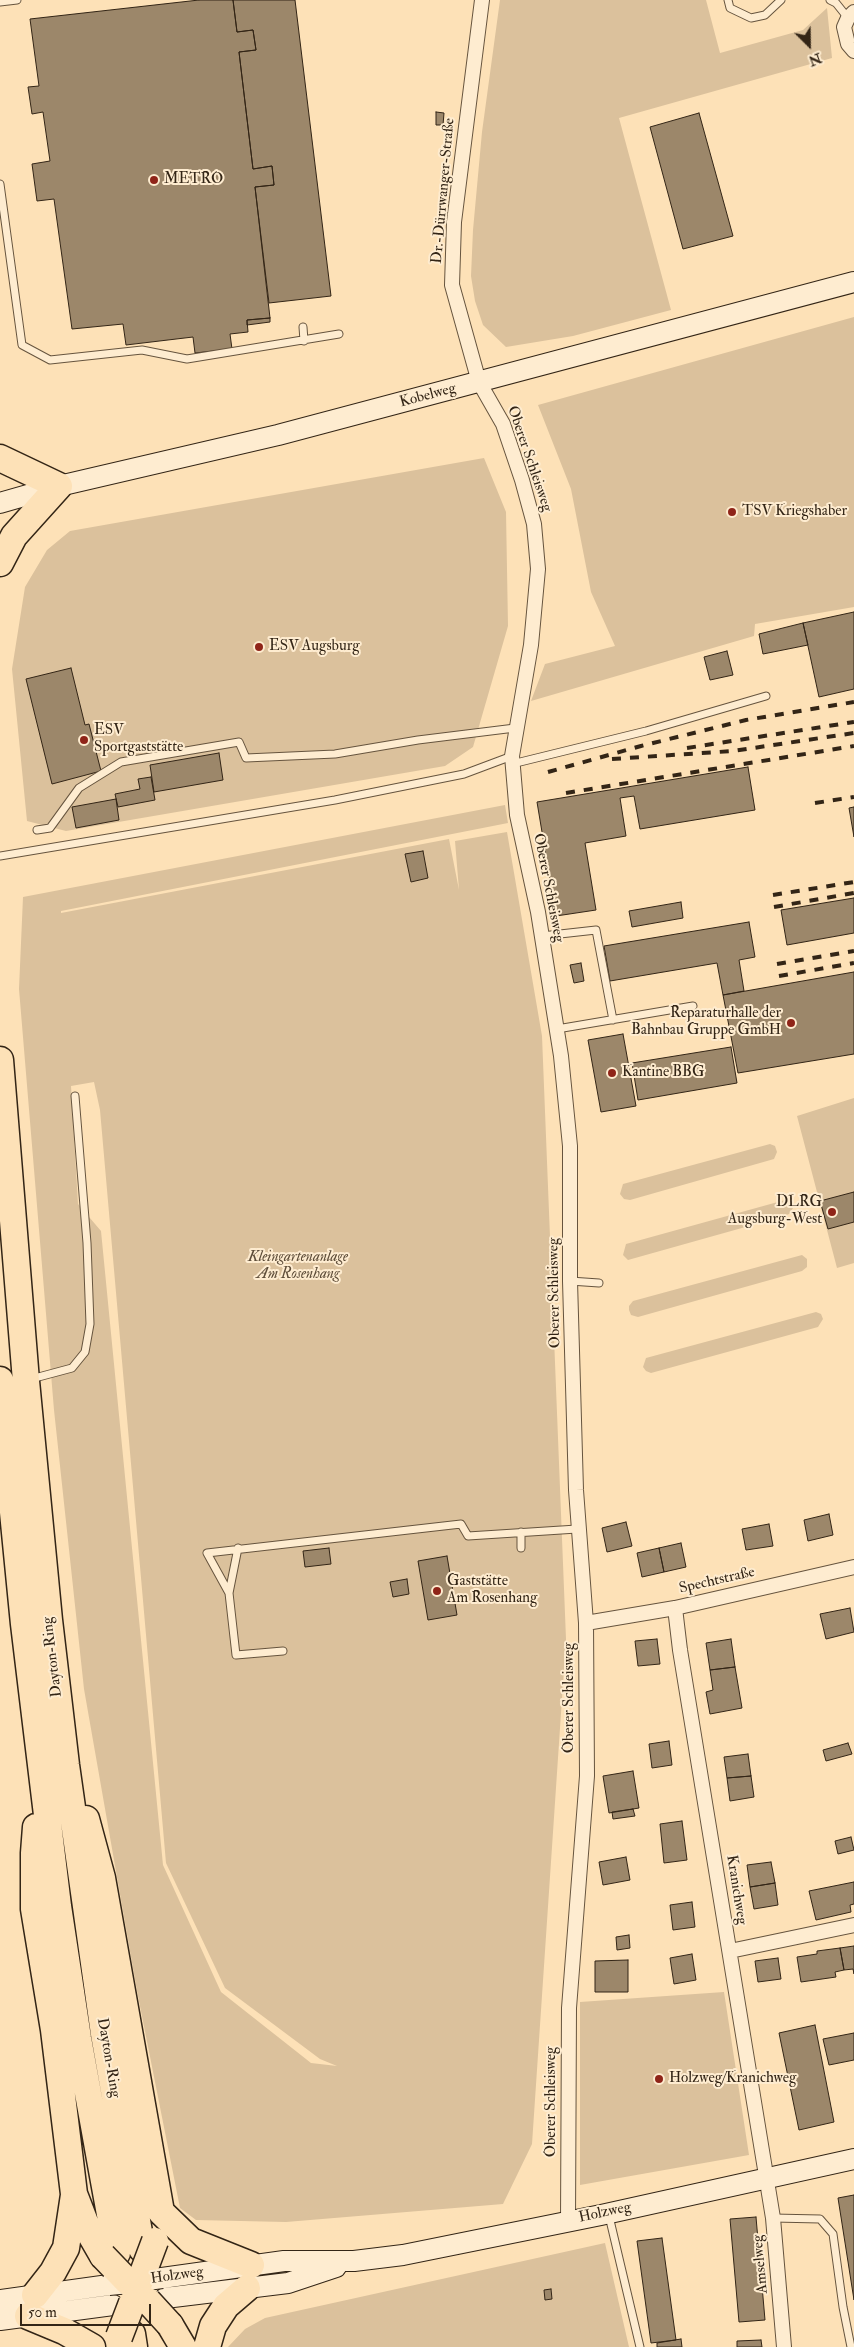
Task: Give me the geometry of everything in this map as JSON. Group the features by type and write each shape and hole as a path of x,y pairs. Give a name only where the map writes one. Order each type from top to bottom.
{"highway":[{"path":"0,458 58,486 14,536 0,563"},
{"name":"Dayton-Ring","path":"0,1060 26,1381 49,1620 66,1765 104,2034 129,2250"},
{"name":"Dayton-Ring","path":"0,1380 42,1782 78,2038 129,2250"},
{"path":"66,1765 88,1823 102,1878 161,2212 191,2241 249,2276 213,2326 207,2347"},
{"path":"42,1782 34,1853 34,1909 54,2030 74,2194 88,2230 129,2250"},
{"path":"74,2194 66,2248 32,2306 64,2331 92,2347"},
{"path":"129,2250 161,2212"},
{"path":"129,2250 146,2339"},
{"path":"129,2250 146,2339"}],"main road":[{"name":"Kobelweg","path":"0,503 58,486 278,436 854,282"},
{"name":"Holzweg","path":"0,2320 32,2306 249,2276 284,2261 354,2261 403,2255 608,2213 854,2159"},
{"name":"Holzweg","path":"0,2300 32,2306"}],"street":[{"name":"Dr.-Dürrwanger-Straße","path":"479,382 452,285 454,222 482,0"},
{"path":"851,15 844,26 845,36 854,51"},
{"name":"Oberer Schleisweg","path":"479,382 493,403 503,424 522,480 534,524 538,569 531,645 515,728 512,760 517,816 542,936 557,1029 570,1146 570,1281 578,1528 586,1624 587,1776 569,2008 568,2221"},
{"name":"Spechtstraße","path":"586,1624 675,1608 854,1567"},
{"name":"Kranichweg","path":"675,1608 680,1650 766,2179"},
{"path":"730,1951 854,1925"},
{"name":"Amselweg","path":"766,2179 773,2218 784,2347"}],"lane":[{"path":"0,2 17,0"},
{"path":"728,0 730,8 751,18 765,14 782,0"},
{"path":"830,0 851,15"},
{"path":"0,184 22,345 50,360 142,350 187,359 340,334"},
{"path":"303,326 304,341"},
{"path":"0,856 335,800 455,776 512,760 646,731 766,696"},
{"path":"37,830 50,828 79,788 121,762 238,742 246,758 335,754 418,740 515,728"},
{"path":"542,936 596,930 613,1020"},
{"path":"557,1029 692,1006"},
{"path":"26,1381 72,1368 85,1352 90,1324 87,1243 75,1096"},
{"path":"570,1281 599,1283"},
{"path":"229,1593 207,1553 461,1524 468,1536 578,1528"},
{"path":"521,1532 522,1548"},
{"path":"238,1548 229,1593 236,1655 283,1651"},
{"path":"608,2213 640,2347"},
{"path":"773,2218 820,2219 833,2234 852,2347"}],"green space":[{"path":"500,0 706,0 720,53 803,30 827,8 832,58 619,118 671,310 573,336 506,347 483,325 475,301 471,276 473,230 482,132"},
{"name":"TSV Kriegshaber","path":"854,317 854,607 755,624 754,636 531,701 545,664 615,646 591,592 571,489 538,405"},
{"name":"ESV Augsburg","path":"484,458 506,512 508,626 473,747 445,766 66,831 27,821 12,669 25,587 47,550 70,531"},
{"name":"Kleingartenanlage Am Rosenhang","path":"505,805 508,823 61,911 61,913 449,839 459,890 455,841 507,832 542,1036 566,1639 532,2144 503,2204 286,2222 196,2220 180,2208 137,1991 84,1689 54,1410 19,989 23,897","holes":["94,1082 100,1110 166,1863 225,1988 320,2059 337,2066 311,2063 221,1992 163,1865 101,1231 78,1204 71,1086"]},
{"path":"854,1098 854,1263 837,1268 797,1116"},
{"path":"770,1144 775,1146 777,1152 774,1159 630,1200 624,1199 620,1194 623,1184"},
{"path":"785,1200 792,1203 793,1208 789,1214 781,1217 628,1260 623,1255 626,1244"},
{"path":"802,1255 807,1259 807,1267 802,1271 638,1317 631,1315 629,1310 629,1306 633,1301"},
{"path":"816,1312 821,1314 823,1319 818,1327 651,1373 643,1367 646,1358"},
{"name":"Holzweg/Kranichweg","path":"724,1992 749,2155 580,2185 580,2002"},
{"path":"605,2243 629,2347 228,2347 245,2329 265,2318"}],"building":[{"name":"METRO","path":"199,0 233,0 237,32 253,30 256,50 239,52 253,169 272,166 274,185 255,187 270,318 247,320 248,332 230,334 232,349 195,353 193,337 126,345 123,324 72,329 54,199 37,201 32,164 50,161 43,112 32,114 28,87 39,86 30,19"},
{"path":"233,0 295,0 331,296 269,303 255,187 274,185 272,166 253,169 239,52 256,50 253,30 237,32"},
{"path":"436,112 444,113 443,125 436,125"},
{"path":"699,113 733,236 683,249 650,127"},
{"path":"270,318 270,322 247,325 247,320"},
{"path":"854,612 854,689 819,697 803,623"},
{"path":"803,623 808,645 763,654 759,634"},
{"path":"727,651 733,675 710,680 704,657"},
{"path":"71,668 85,725 89,724 101,771 52,784 26,679"},
{"path":"219,753 223,780 154,792 150,765"},
{"path":"748,767 755,810 640,829 634,796 620,798 626,836 585,843 596,910 556,916 537,802"},
{"path":"151,777 155,800 118,807 115,794 140,789 138,779"},
{"path":"116,799 119,820 76,828 72,807"},
{"path":"854,807 854,837 849,808"},
{"path":"423,851 428,878 411,882 405,854"},
{"path":"854,898 854,933 787,945 781,910"},
{"path":"681,902 683,918 632,927 629,911"},
{"path":"749,922 755,957 739,960 744,991 723,995 717,963 610,981 604,946"},
{"path":"581,963 584,981 574,983 570,965"},
{"name":"Reparaturhalle der Bahnbau Gruppe GmbH","path":"854,972 854,1054 738,1073 723,995"},
{"name":"Kantine BBG","path":"623,1034 636,1106 601,1112 588,1040"},
{"path":"731,1047 737,1083 638,1100 632,1063"},
{"path":"854,1192 854,1222 828,1229 820,1201"},
{"path":"829,1514 833,1535 808,1541 804,1520"},
{"path":"626,1522 632,1546 607,1552 602,1528"},
{"path":"769,1524 773,1546 746,1550 742,1529"},
{"path":"681,1543 686,1567 664,1572 659,1548"},
{"path":"329,1548 331,1564 305,1567 303,1551"},
{"path":"659,1548 664,1572 642,1577 637,1553"},
{"path":"447,1556 457,1615 428,1620 418,1561"},
{"path":"407,1579 409,1594 393,1597 390,1582"},
{"path":"850,1608 854,1632 826,1639 820,1614"},
{"path":"657,1639 660,1664 638,1666 635,1641"},
{"path":"731,1639 735,1667 710,1670 706,1643"},
{"path":"735,1667 742,1708 710,1714 706,1692 713,1690 710,1670"},
{"path":"669,1741 672,1765 652,1768 649,1744"},
{"path":"848,1743 852,1754 826,1761 823,1750"},
{"path":"748,1754 751,1776 727,1778 724,1757"},
{"path":"633,1771 639,1808 609,1813 603,1776"},
{"path":"751,1776 754,1797 730,1801 727,1778"},
{"path":"633,1809 635,1816 613,1819 612,1812"},
{"path":"682,1821 687,1860 664,1863 660,1824"},
{"path":"851,1837 854,1850 838,1854 835,1841"},
{"path":"626,1857 630,1880 603,1885 599,1862"},
{"path":"771,1862 775,1883 750,1887 747,1865"},
{"path":"854,1882 854,1904 850,1905 851,1912 816,1920 809,1891"},
{"path":"775,1883 778,1905 754,1909 750,1887"},
{"path":"692,1902 695,1927 673,1930 670,1905"},
{"path":"629,1935 630,1948 617,1950 616,1937"},
{"path":"854,1946 854,1974 853,1969 844,1970 840,1948"},
{"path":"840,1948 844,1970 835,1972 836,1977 801,1982 797,1957 817,1954 817,1951"},
{"path":"692,1954 696,1980 674,1984 670,1958"},
{"path":"778,1958 781,1979 758,1982 755,1961"},
{"path":"628,1960 628,1992 595,1992 595,1961"},
{"path":"815,2025 834,2122 799,2130 779,2033"},
{"path":"854,2033 854,2060 829,2065 823,2039"},
{"path":"854,2195 854,2300 838,2198"},
{"path":"756,2217 765,2320 739,2322 730,2219"},
{"path":"662,2238 676,2340 651,2343 637,2241"},
{"path":"551,2289 552,2299 545,2300 544,2290"},
{"path":"681,2339 682,2347 657,2347 657,2343"},
{"path":"761,2340 762,2347 737,2347 737,2341"}],"railway":[{"path":"548,772 641,746 746,720 854,702"},
{"path":"687,748 854,722"},
{"path":"612,759 733,751 854,733"},
{"path":"566,793 854,746"},
{"path":"815,803 854,797"},
{"path":"773,895 854,882"},
{"path":"774,907 854,893"},
{"path":"777,964 854,951"},
{"path":"779,976 854,963"}],"place":[{"name":"METRO","path":"154,180"},
{"name":"TSV Kriegshaber","path":"732,512"},
{"name":"ESV Augsburg","path":"259,647"},
{"name":"ESV Sportgaststätte","path":"84,740"},
{"name":"Reparaturhalle der Bahnbau Gruppe GmbH","path":"791,1023"},
{"name":"Kantine BBG","path":"612,1073"},
{"name":"DLRG Augsburg-West","path":"832,1212"},
{"name":"Gaststätte Am Rosenhang","path":"437,1591"},
{"name":"Holzweg/Kranichweg","path":"659,2079"}]}
